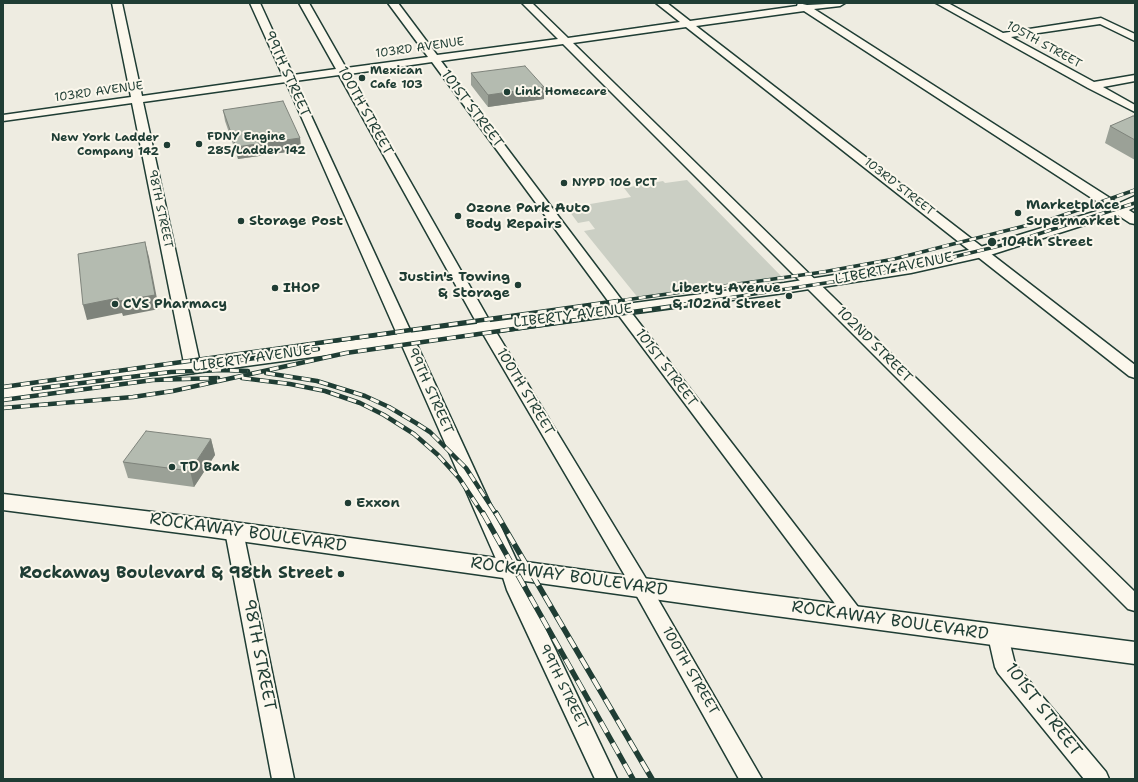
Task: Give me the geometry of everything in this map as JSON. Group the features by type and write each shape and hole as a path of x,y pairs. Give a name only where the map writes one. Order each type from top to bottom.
{"main road":[{"name":"ROCKAWAY BOULEVARD","path":"3,502 234,531 998,636 1135,653"}],"street":[{"name":"98TH STREET","path":"117,3 193,368"},
{"name":"99TH STREET","path":"255,3 510,568 517,590 606,779"},
{"name":"100TH STREET","path":"304,3 486,327 641,587 751,779"},
{"name":"101ST STREET","path":"393,3 622,310 855,616"},
{"name":"102ND STREET","path":"527,3 813,284 1135,604"},
{"name":"103RD STREET","path":"661,3 982,252 1135,373"},
{"name":"103RD AVENUE","path":"3,118 688,24 801,5 840,3"},
{"name":"105TH STREET","path":"941,3 1135,109"},
{"path":"801,5 1135,220"},
{"path":"1001,36 1101,21 1135,38"},
{"path":"1092,86 1135,78"},
{"name":"LIBERTY AVENUE","path":"3,393 813,284 911,268 982,252 1119,209 1135,201"},
{"name":"98TH STREET","path":"234,531 283,779"},
{"name":"101ST STREET","path":"998,636 1005,667 1098,779"}],"shaded area":[{"path":"687,180 783,278 639,299 584,231 595,229 589,221 578,223 567,208 631,197 624,188 663,181 665,183"}],"building":[{"path":"525,66 544,87 488,95 471,73"},
{"path":"283,101 300,138 236,147 223,110"},
{"path":"1135,116 1135,140 1110,126"},
{"name":"CVS Pharmacy","path":"145,242 155,295 119,301 118,298 83,305 78,254"},
{"path":"146,431 211,439 190,471 123,462"}],"railway":[{"path":"611,302 823,272 894,259 1052,219 1135,190"},
{"path":"702,302 858,278 912,267 1007,244 1135,203"},
{"path":"3,387 618,301"},
{"path":"3,408 133,397 173,391 346,353 709,301"},
{"path":"241,360 318,349"},
{"path":"33,389 171,372 222,370 248,371"},
{"path":"266,373 317,381 365,396 389,407 416,423 430,432 466,468 496,514"},
{"path":"3,400 153,380 218,378"},
{"path":"242,378 290,384 325,391 360,403 384,415 414,434 438,455 459,478 483,514"},
{"path":"483,513 633,779"},
{"path":"496,513 652,779"}],"place":[{"name":"Mexican Cafe 103","path":"362,78"},
{"name":"Link Homecare","path":"507,92"},
{"name":"FDNY Engine 285/Ladder 142","path":"199,144"},
{"name":"New York Ladder Company 142","path":"167,145"},
{"name":"NYPD 106 PCT","path":"564,183"},
{"name":"Marketplace Supermarket","path":"1018,213"},
{"name":"Ozone Park Auto Body Repairs","path":"458,216"},
{"name":"Storage Post","path":"241,221"},
{"name":"104th Street","path":"992,242"},
{"name":"Justin's Towing & Storage","path":"518,285"},
{"name":"IHOP","path":"275,288"},
{"name":"Liberty Avenue & 102nd Street","path":"789,296"},
{"name":"CVS Pharmacy","path":"115,304"},
{"name":"TD Bank","path":"172,467"},
{"name":"Exxon","path":"348,503"},
{"name":"Rockaway Boulevard & 98th Street","path":"341,574"}]}
